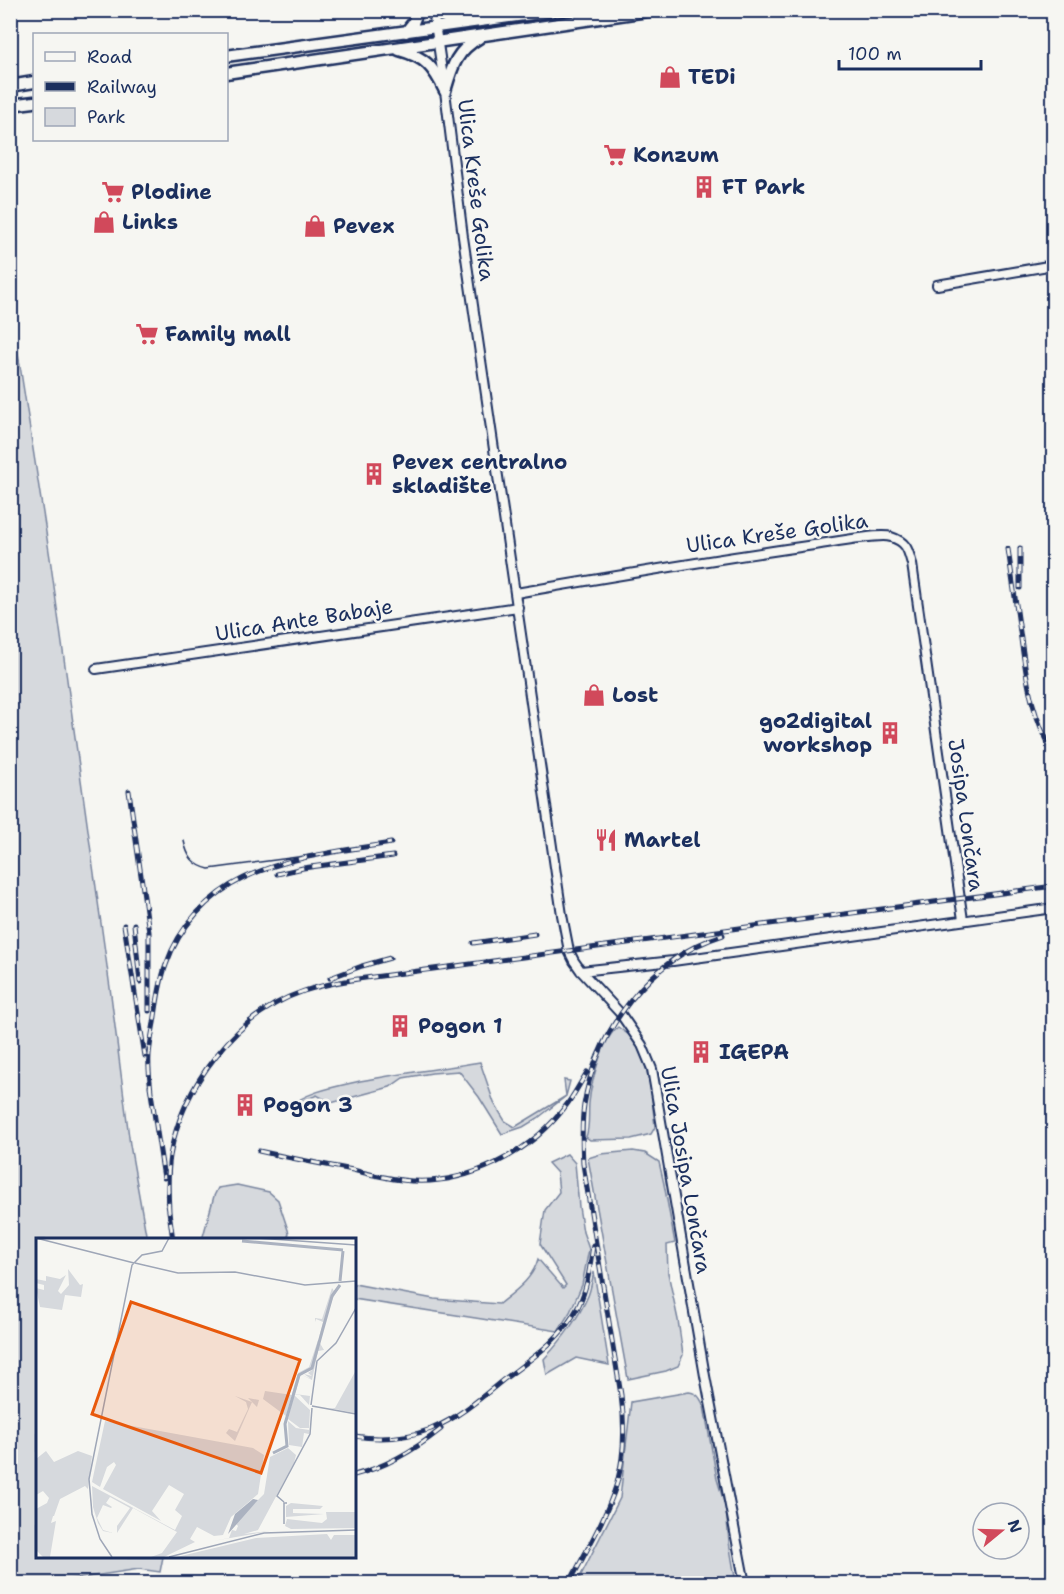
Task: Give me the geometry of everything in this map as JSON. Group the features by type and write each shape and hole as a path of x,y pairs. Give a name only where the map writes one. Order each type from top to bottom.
{"main road":[{"path":"406,32 418,10"},
{"path":"463,10 480,16 503,19"},
{"path":"228,56 561,10"},
{"path":"228,73 654,10"},
{"path":"445,91 459,53 486,34"},
{"path":"393,48 417,55 428,63 435,71 445,91"},
{"path":"10,86 33,82"},
{"path":"10,105 33,102"}],"street":[{"name":"Ulica Kreše Golika","path":"433,10 463,237 562,915 569,951 581,970"},
{"path":"937,285 1053,265"},
{"name":"Ulica Kreše Golika","path":"516,593 719,558 889,536 903,542 912,564 934,716"},
{"name":"Ulica Ante Babaje","path":"96,669 518,607"},
{"name":"Josipa Lončara","path":"934,716 963,920"},
{"path":"581,970 673,961 1053,908"},
{"name":"Ulica Josipa Lončara","path":"581,970 620,1013 642,1045 652,1069 705,1376 745,1584"}],"green space":[{"path":"11,308 50,558 130,1145 147,1238 36,1238 36,1558 163,1558 160,1572 139,1569 48,1583 10,1583"},
{"path":"618,1027 637,1045 646,1067 655,1127 651,1134 631,1139 590,1140 586,1137 590,1094 595,1073 607,1041"},
{"path":"480,1062 494,1103 505,1121 515,1127 566,1096 523,1127 502,1134 479,1097 459,1071 403,1078 390,1087 331,1103 317,1095 287,1108 304,1097 341,1085"},
{"path":"564,1080 570,1081 566,1096"},
{"path":"633,1151 645,1153 659,1162 675,1243 667,1245 668,1273 683,1355 678,1366 666,1371 628,1379 588,1158 601,1154"},
{"path":"567,1154 575,1163 583,1232 589,1249 582,1285 570,1312 558,1331 356,1299 356,1284 434,1299 499,1304 528,1279 538,1259 563,1288 566,1285 540,1244 545,1210 559,1192 557,1173 548,1163"},
{"path":"237,1185 269,1192 278,1200 289,1233 288,1238 203,1238 218,1188"},
{"path":"594,1272 609,1365 576,1358 547,1375 544,1359 579,1313 589,1293"},
{"path":"689,1392 697,1395 704,1406 717,1479 726,1509 736,1583 577,1583 620,1498 631,1402"}],"tram line":[{"path":"184,841 192,859 209,869 320,854"}],"railway":[{"path":"1020,548 1020,588"},
{"path":"1008,549 1030,694 1039,724 1054,752"},
{"path":"129,791 149,932 149,1011"},
{"path":"151,1092 149,1055 162,979 172,951 196,914 218,893 231,885 279,864 316,855 391,843"},
{"path":"277,874 303,868 393,856"},
{"path":"169,1211 168,1176 176,1130 186,1104 200,1079 216,1056 256,1017 279,1002 304,991 361,978 1054,886"},
{"path":"134,924 140,982"},
{"path":"124,925 145,1056"},
{"path":"473,943 535,934"},
{"path":"569,1584 607,1509 617,1483 624,1439 621,1395 583,1164 583,1112 590,1077 614,1024 650,979 672,961 697,946 723,935"},
{"path":"330,978 390,958"},
{"path":"259,1151 396,1179 426,1181 449,1178 495,1163 536,1137 568,1103 587,1072"},
{"path":"150,1086 164,1178"},
{"path":"168,1204 173,1238"},
{"path":"356,1436 393,1437 431,1429 469,1407 535,1356 563,1330 578,1307 590,1269 593,1245"},
{"path":"356,1474 400,1457 441,1429"}],"place":[{"name":"TEDi","path":"670,77"},
{"name":"Konzum","path":"615,155"},
{"name":"FT Park","path":"704,187"},
{"name":"Plodine","path":"113,192"},
{"name":"Links","path":"104,222"},
{"name":"Pevex","path":"315,226"},
{"name":"Family mall","path":"147,334"},
{"name":"Pevex centralno skladište","path":"374,474"},
{"name":"Lost","path":"594,695"},
{"name":"go2digital workshop","path":"890,733"},
{"name":"Martel","path":"606,840"},
{"name":"Pogon 1","path":"400,1026"},
{"name":"IGEPA","path":"701,1052"},
{"name":"Pogon 3","path":"245,1105"}]}
